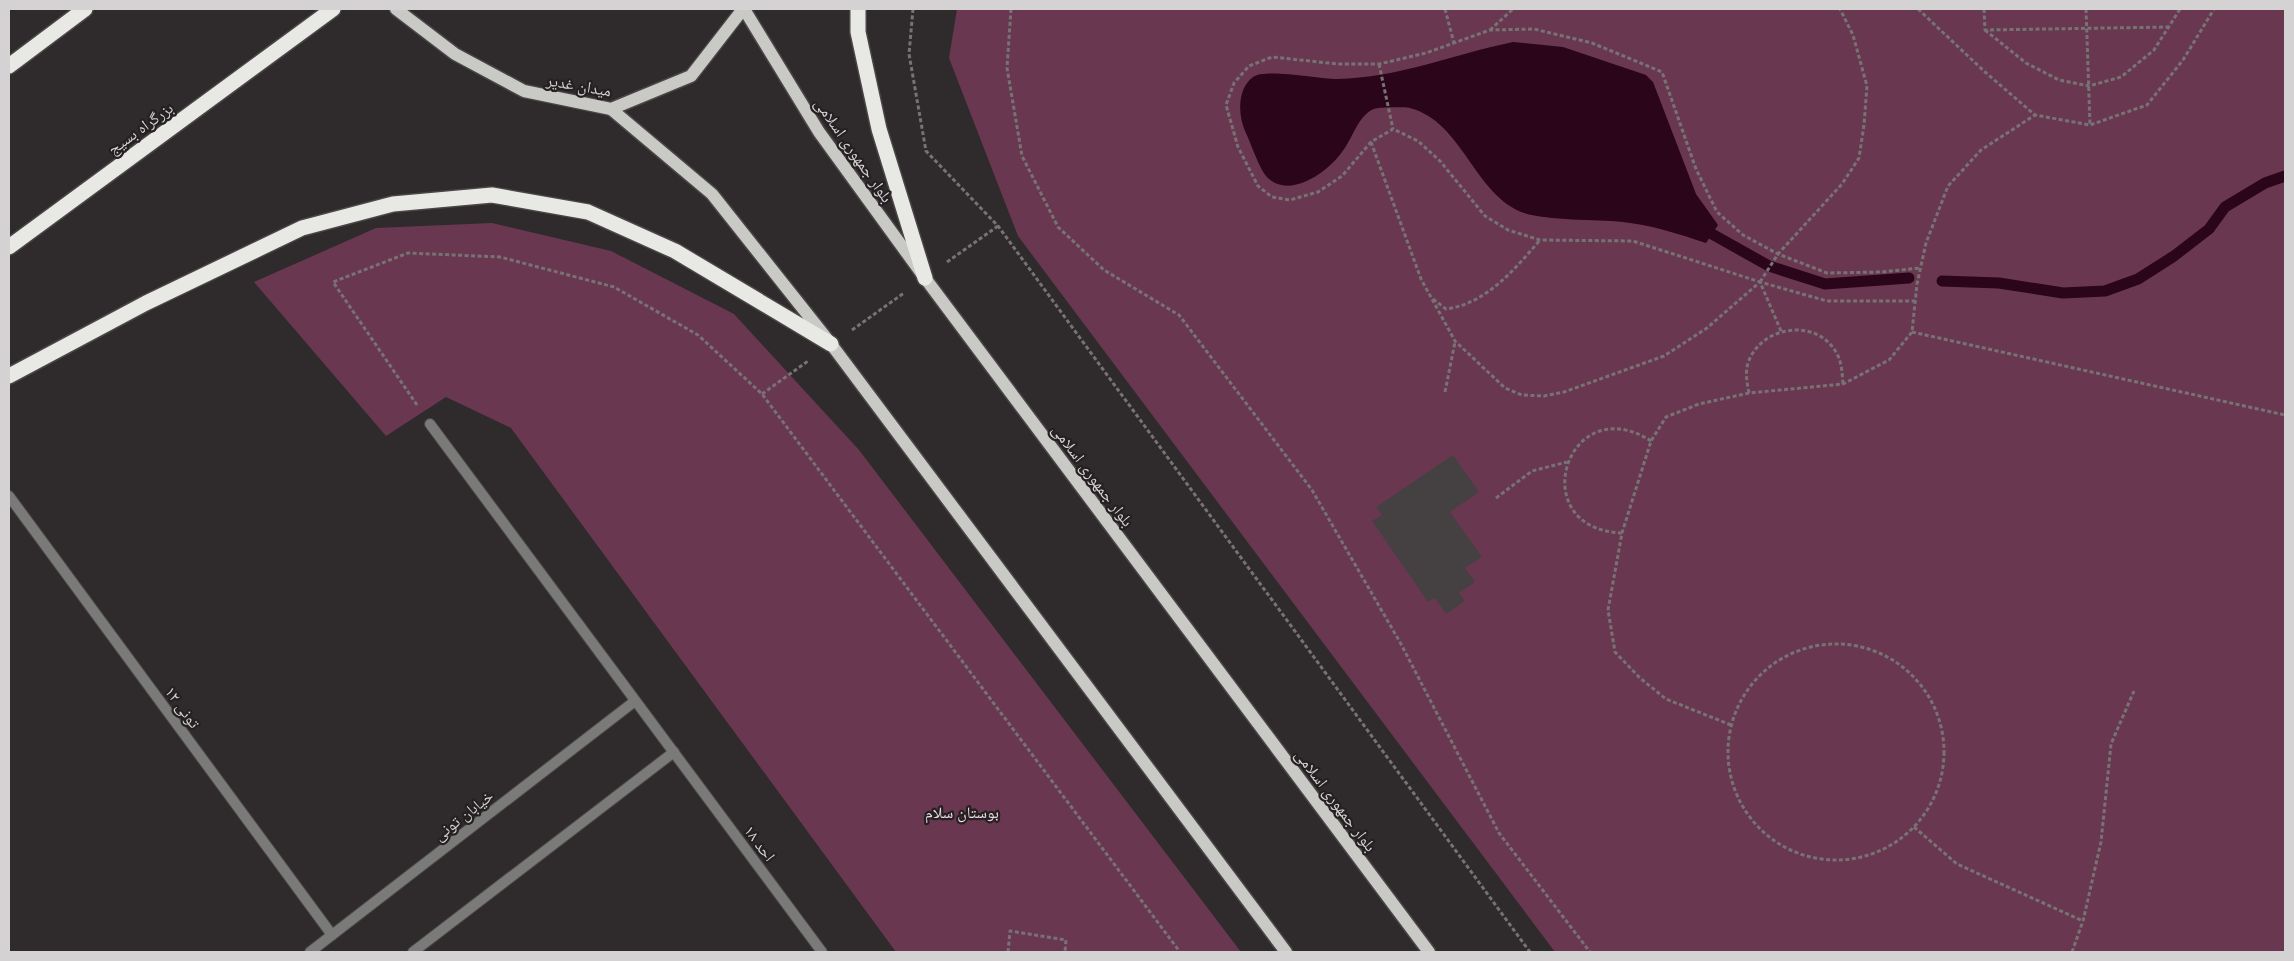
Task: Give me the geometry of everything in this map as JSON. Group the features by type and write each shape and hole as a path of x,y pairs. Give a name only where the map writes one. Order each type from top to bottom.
{"highway":[{"path":"9,66 85,9"},
{"name":"بزرگراه بسیج","path":"9,247 333,9"},
{"path":"858,9 858,32 879,129 925,278"},
{"path":"9,376 146,303 302,228 393,204 492,195 588,212 675,251 832,344"}],"main road":[{"name":"میدان غدیر","path":"396,9 455,54 524,91 611,110 691,76 744,9"},
{"name":"بلوار جمهوری اسلامی","path":"744,9 819,132 925,278 1429,952"},
{"path":"611,110 712,194 832,344 1286,952"}],"street":[{"name":"احد ۱۸","path":"430,424 822,952"},
{"name":"تونی ۱۲","path":"9,496 332,935"},
{"name":"خیابان تونی","path":"310,952 635,701"},
{"path":"413,952 674,752"}],"path":[{"path":"913,9 908,54 926,151 998,226 1530,952"},
{"path":"1011,9 1007,68 1022,156 1058,227 1104,270 1179,315 1312,490 1401,644 1499,833 1590,952"},
{"path":"1445,9 1454,44"},
{"path":"1490,30 1513,9"},
{"path":"1371,142 1421,279 1455,341 1505,388 1522,395 1544,396 1564,392 1664,356 1707,328 1760,282 1778,254 1842,184 1859,158 1867,86 1853,35 1840,9"},
{"path":"1918,9 1985,72 2035,114 2090,125 2148,105 2183,60 2214,9"},
{"path":"1984,9 1985,30 2026,63 2059,80 2089,86 2121,77 2154,50 2170,28 2180,9"},
{"path":"2086,9 2090,125"},
{"path":"1393,129 1371,142 1342,176 1318,192 1290,200 1272,197 1258,186 1238,147 1226,105 1234,84 1248,66 1272,57 1338,64 1379,64 1426,54 1490,30 1534,28 1592,43 1662,72 1696,169 1717,212 1742,235 1778,254 1828,273 1882,272 1920,268"},
{"path":"1985,30 2170,28"},
{"path":"1379,64 1393,129"},
{"path":"1731,726 1666,699 1640,678 1615,652 1608,610 1622,533 1651,441 1666,417 1699,404 1749,393 1843,384 1889,360 1912,332 1920,268 1926,243 1948,186 1981,150 2035,114"},
{"path":"1393,129 1418,141 1440,161 1485,216 1508,230 1540,240 1633,241 1760,282 1827,301 1915,301"},
{"path":"762,394 998,226"},
{"path":"1432,298 1446,309 1462,307 1480,298 1513,271 1540,240"},
{"path":"430,424 333,282 408,254 500,257 614,287 698,335 762,394 1180,952"},
{"path":"1760,282 1781,331"},
{"path":"1749,393 1746,378 1748,363 1756,349 1767,338 1781,331 1797,330 1812,332 1826,340 1836,353 1842,368 1843,384"},
{"path":"1912,332 2285,415"},
{"path":"1445,392 1455,341"},
{"path":"1622,533 1606,532 1592,527 1580,518 1571,506 1565,493 1564,477 1567,462 1574,450 1584,439 1596,432 1610,428 1625,429 1639,433 1651,441"},
{"path":"1496,498 1532,471 1567,462"},
{"path":"1834,644 1862,648 1889,658 1912,675 1929,697 1940,723 1945,751 1941,779 1931,805 1914,827 1891,845 1866,856 1838,860 1809,857 1783,847 1760,829 1743,807 1731,782 1728,754 1731,726 1741,700 1758,677 1780,659 1806,648 1834,644"},
{"path":"2072,952 2083,921 2101,842 2111,744 2134,691"},
{"path":"1914,827 1958,864 2083,921"},
{"path":"1008,952 1010,931 1066,940 1065,952"}],"green space":[{"path":"957,9 2285,9 2285,952 1555,952 1018,236 949,58"},
{"name":"بوستان سلام","path":"492,223 611,251 734,314 859,450 1241,952 896,952 511,428 446,397 386,436 254,282 376,228"}],"shaded area":[{"path":"1513,42 1563,47 1646,75 1653,82 1696,194 1718,225 1706,243 1665,230 1633,223 1534,216 1524,213 1507,204 1493,191 1443,128 1428,116 1410,108 1381,108 1368,112 1359,122 1346,147 1336,160 1318,175 1296,185 1285,186 1275,183 1266,176 1257,161 1243,125 1240,103 1244,88 1253,77 1259,75 1280,74 1337,79 1360,78 1404,70"}],"building":[{"path":"1453,455 1479,492 1450,512 1482,557 1465,568 1475,582 1459,593 1465,601 1446,614 1435,598 1428,602 1372,521 1382,515 1376,507"}],"waterway":[{"path":"1942,281 1999,283 2063,293 2105,291 2138,279 2174,256 2209,229 2225,207 2265,183 2285,176"},
{"path":"1712,234 1769,266 1825,284 1909,278"}]}
